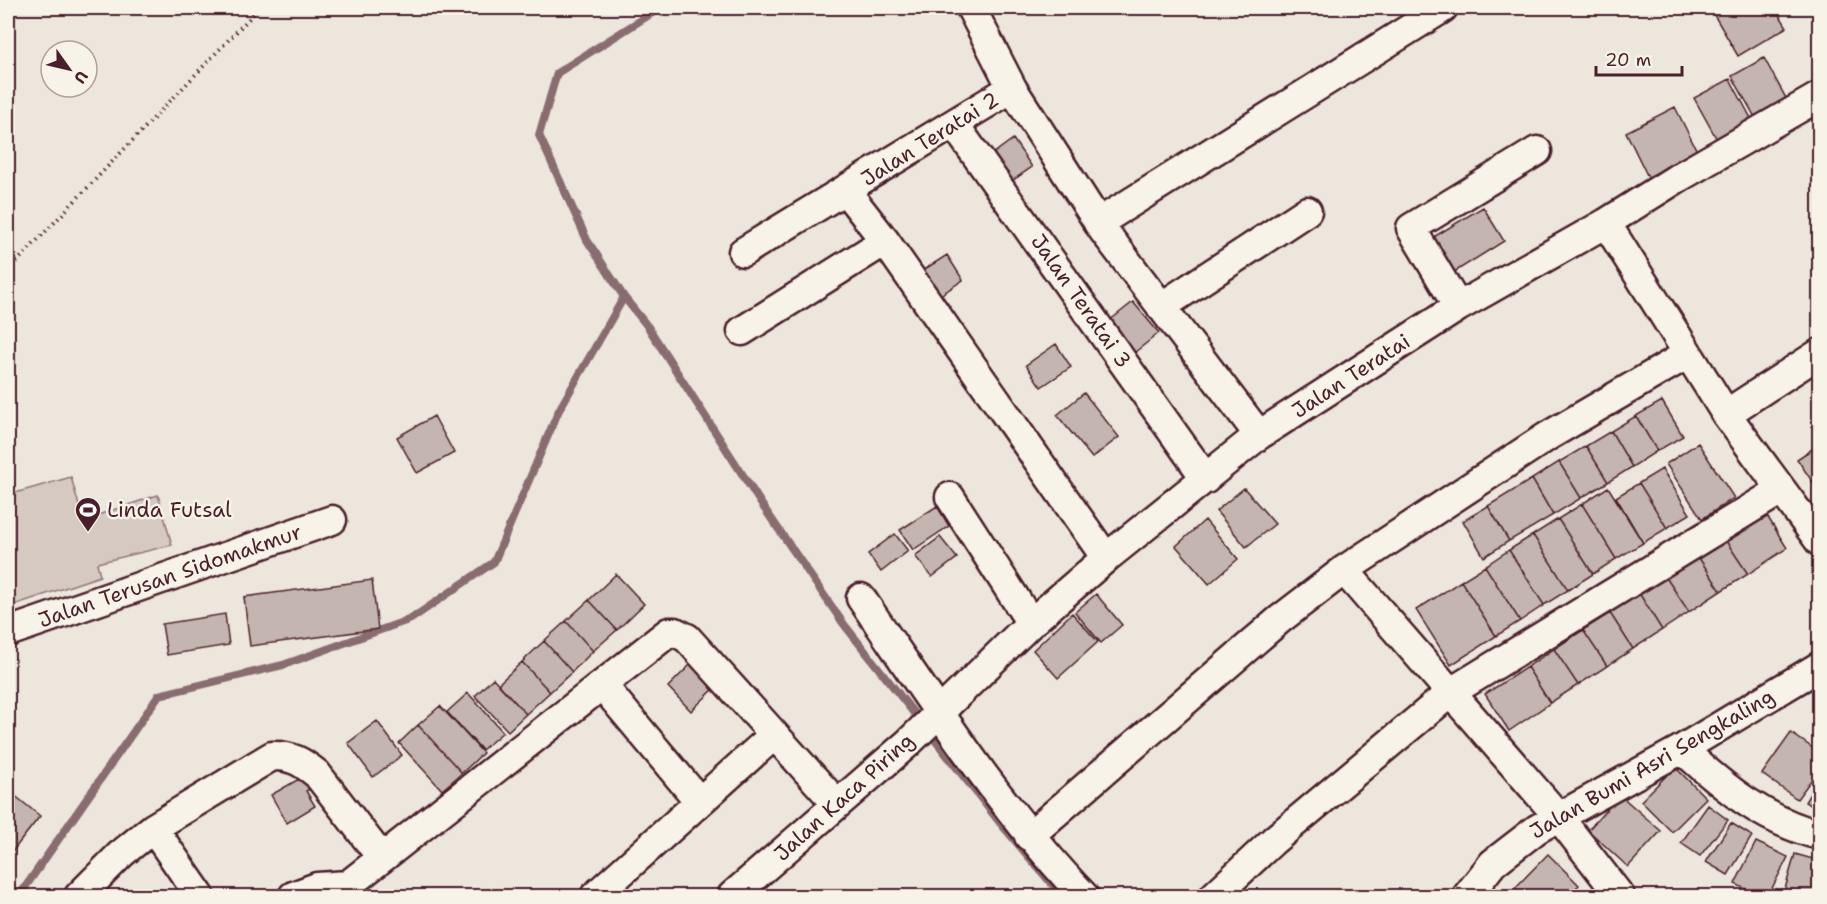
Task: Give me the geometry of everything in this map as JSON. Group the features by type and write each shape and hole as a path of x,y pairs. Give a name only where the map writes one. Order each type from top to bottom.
{"street":[{"path":"971,8 1012,88"},
{"path":"1098,223 1443,8"},
{"name":"Jalan Teratai 2","path":"743,252 1012,88 1098,223 1260,435"},
{"name":"Jalan Teratai","path":"934,715 1031,623 1106,558 1260,435 1458,307 1606,224 1676,179 1820,96"},
{"name":"Jalan Teratai 3","path":"954,124 1206,479"},
{"path":"1458,307 1411,228 1536,151"},
{"path":"846,191 885,241 1106,558"},
{"path":"1161,307 1307,211"},
{"path":"1606,224 1726,414 1781,490 1816,529"},
{"path":"742,330 885,241"},
{"path":"1726,414 1820,352"},
{"path":"1029,836 1279,620 1344,570 1548,436 1688,354"},
{"path":"1214,897 1274,840 1451,692 1781,490"},
{"path":"950,497 1031,623"},
{"name":"Jalan Terusan Sidomakmur","path":"8,632 332,520"},
{"path":"1344,570 1558,816 1620,897"},
{"path":"861,598 934,715 1029,836 1084,897"},
{"path":"293,897 317,887 344,891 381,857 603,686 665,634 675,632 687,638 837,804"},
{"name":"Jalan Bumi Asri Sengkaling","path":"1467,897 1493,863 1558,816 1682,749 1820,666"},
{"path":"603,686 699,801"},
{"name":"Jalan Kaca Piring","path":"732,897 908,743 934,715"},
{"path":"595,897 774,735"},
{"path":"1682,749 1720,784 1748,804 1778,821 1820,835"},
{"path":"79,897 121,854 153,828 272,756 287,755 304,763 317,774 381,857"},
{"path":"153,828 200,897"}],"path":[{"path":"8,272 259,8"}],"shaded area":[{"name":"Linda Futsal","path":"71,477 83,520 158,495 172,545 97,563 100,576 8,607 8,495"}],"building":[{"path":"1710,8 1775,8 1787,27 1738,56"},
{"path":"1764,58 1788,102 1756,119 1732,76"},
{"path":"1730,79 1754,124 1719,143 1694,98"},
{"path":"1675,107 1698,153 1648,177 1626,132"},
{"path":"1013,139 1032,167 1009,183 990,156"},
{"path":"1483,207 1504,241 1448,276 1427,241"},
{"path":"947,255 963,280 930,302 914,276"},
{"path":"1133,302 1159,333 1129,357 1104,325"},
{"path":"1056,344 1071,367 1041,387 1026,365"},
{"path":"1084,393 1119,437 1092,458 1057,415"},
{"path":"1662,401 1683,436 1657,451 1636,416"},
{"path":"434,416 454,453 417,473 397,437"},
{"path":"1636,416 1657,451 1632,467 1611,431"},
{"path":"1611,431 1632,467 1608,482 1586,446"},
{"path":"1698,443 1734,498 1702,519 1666,464"},
{"path":"1820,444 1820,493 1797,459"},
{"path":"1586,446 1608,482 1581,498 1559,462"},
{"path":"1559,462 1581,498 1553,515 1532,479"},
{"path":"1662,469 1690,514 1667,528 1639,483"},
{"path":"1532,479 1553,515 1509,541 1488,506"},
{"path":"1639,483 1667,528 1643,543 1616,497"},
{"path":"1608,487 1643,543 1616,559 1582,504"},
{"path":"1244,488 1275,524 1246,547 1216,511"},
{"path":"1582,504 1616,559 1593,574 1558,519"},
{"path":"937,506 949,526 913,550 900,530"},
{"path":"1488,506 1509,541 1484,557 1463,521"},
{"path":"1764,511 1787,548 1748,574 1724,538"},
{"path":"1558,519 1593,574 1568,590 1533,535"},
{"path":"1205,520 1238,559 1209,584 1176,546"},
{"path":"895,534 908,551 881,572 868,554"},
{"path":"1533,535 1568,590 1544,605 1509,550"},
{"path":"940,537 957,558 932,577 915,556"},
{"path":"1724,538 1748,574 1721,591 1697,555"},
{"path":"1509,550 1544,605 1520,621 1485,566"},
{"path":"1697,555 1721,591 1689,612 1665,576"},
{"path":"1485,566 1520,621 1496,636 1461,581"},
{"path":"616,574 644,604 617,630 589,600"},
{"path":"1665,576 1689,612 1662,630 1639,593"},
{"path":"372,580 378,629 250,646 244,597"},
{"path":"1461,581 1496,636 1451,665 1416,610"},
{"path":"1639,593 1662,630 1633,649 1610,613"},
{"path":"1096,594 1122,625 1101,643 1075,612"},
{"path":"589,600 617,630 593,651 566,621"},
{"path":"1072,613 1098,642 1058,678 1033,650"},
{"path":"1610,613 1633,649 1607,666 1583,630"},
{"path":"225,614 229,645 167,655 162,624"},
{"path":"566,621 593,651 572,672 544,641"},
{"path":"1583,630 1607,666 1578,685 1554,649"},
{"path":"544,641 572,672 550,692 522,662"},
{"path":"1554,649 1578,685 1550,703 1527,667"},
{"path":"522,662 550,692 526,714 498,684"},
{"path":"693,662 717,686 691,711 668,687"},
{"path":"1527,667 1550,703 1509,731 1485,694"},
{"path":"493,678 526,714 508,731 475,696"},
{"path":"468,693 503,732 482,750 447,712"},
{"path":"440,706 483,753 462,773 418,725"},
{"path":"1820,713 1820,742 1814,741"},
{"path":"377,721 402,755 373,777 348,743"},
{"path":"418,725 462,773 442,790 399,743"},
{"path":"1791,733 1820,753 1820,768 1797,799 1762,774"},
{"path":"1675,767 1706,798 1672,832 1641,801"},
{"path":"306,775 313,787 306,791 315,806 287,823 271,795"},
{"path":"1820,777 1820,810 1805,802"},
{"path":"8,790 40,816 8,857"},
{"path":"1620,795 1661,831 1628,867 1588,830"},
{"path":"1708,805 1728,820 1700,856 1681,843"},
{"path":"1731,823 1752,836 1728,875 1706,862"},
{"path":"1756,842 1788,857 1768,896 1761,896 1735,884"},
{"path":"1548,854 1579,885 1568,896 1523,896 1515,888"},
{"path":"1795,854 1820,861 1820,882 1815,896 1783,896"}],"waterway":[{"path":"660,8 557,73 539,135 587,240 624,297 648,327 762,505 843,623 1001,824 1062,896"},
{"path":"19,896 159,695 283,665 411,619 494,562 559,410 624,297"}],"place":[{"name":"Linda Futsal","path":"88,533"}]}
